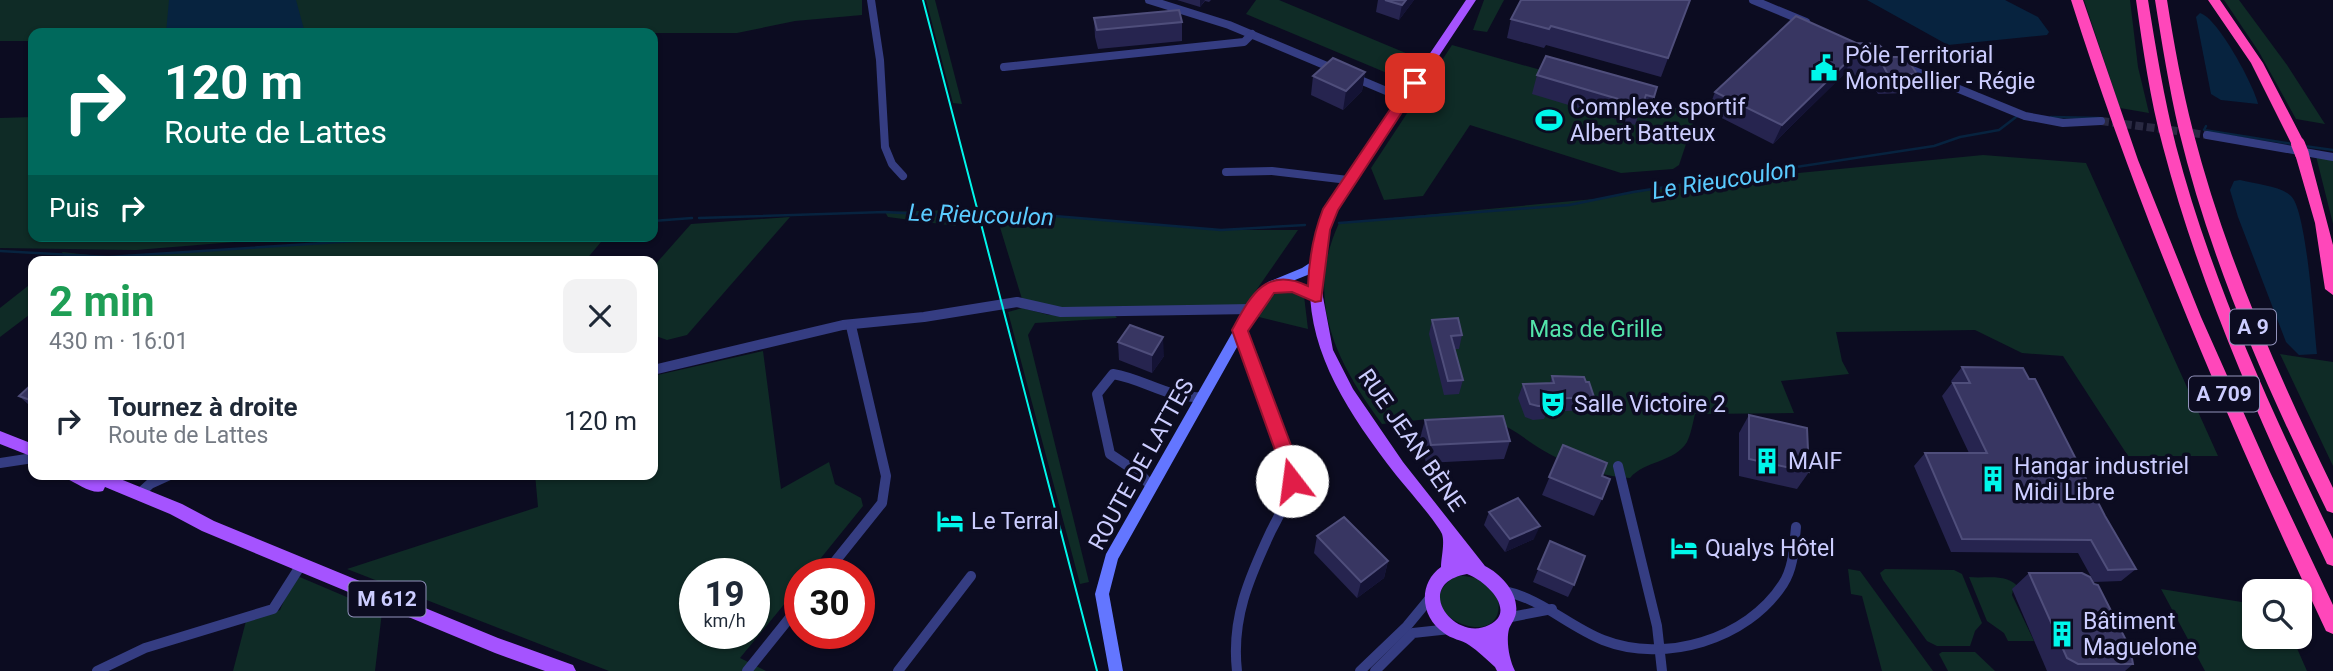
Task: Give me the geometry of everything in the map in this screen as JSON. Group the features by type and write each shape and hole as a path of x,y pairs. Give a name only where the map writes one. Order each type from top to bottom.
{"highway":[{"name":"A 709","path":"2077,0 2120,128 2207,354 2333,625"},
{"name":"A 9","path":"2142,0 2163,117 2204,255 2249,374 2333,558"},
{"name":"A 9","path":"2161,0 2179,100 2215,224 2263,353 2333,506"},
{"path":"2214,0 2270,84 2300,149 2322,223 2333,289"}],"main road":[{"name":"RUE JEAN BÈNE","path":"1471,0 1331,209 1322,230 1316,263 1315,297 1326,351 1347,393 1450,535 1464,547 1479,570"},
{"path":"0,437 28,449"},
{"path":"0,446 28,456"},
{"name":"M 612","path":"86,480 170,515 208,526"},
{"name":"M 612","path":"106,480 301,565 495,645 567,671"},
{"name":"RUE JEAN BÈNE","path":"1449,570 1450,535"},
{"path":"1467,567 1479,570 1494,578 1504,591 1508,604 1503,622 1503,666 1471,636 1450,629 1440,620 1431,597 1436,581 1449,570 1467,567"},
{"path":"1471,636 1487,634 1503,622"}],"street":[{"path":"872,0 880,60 885,147 892,164 903,176"},
{"path":"1149,0 1252,34 1337,71"},
{"path":"1753,0 1813,24"},
{"path":"1003,67 1244,42 1252,34"},
{"path":"1900,64 2021,115 2063,123 2101,121"},
{"path":"1350,76 1403,99"},
{"path":"2207,135 2333,156"},
{"path":"1226,172 1272,171 1348,180"},
{"path":"1265,290 1273,283 1299,276 1316,263"},
{"path":"1265,290 1283,285 1294,286 1315,297"},
{"name":"ROUTE DE LATTES","path":"1116,671 1102,594 1111,558 1200,397 1265,290"},
{"path":"658,369 843,325 924,317 1017,302 1061,312 1252,309"},
{"path":"838,558 881,503 886,476 851,326"},
{"path":"1237,671 1233,632 1236,614 1288,495 1292,476 1240,330"},
{"path":"1151,486 1141,472 1113,459 1110,454 1097,394 1113,374 1174,397 1187,400 1200,397"},
{"path":"0,463 28,459"},
{"path":"1618,466 1657,625 1661,671"},
{"path":"139,494 156,480"},
{"path":"1504,591 1541,601 1599,639 1628,647 1660,651 1732,629 1757,614 1786,578 1793,556 1796,527"},
{"path":"97,671 145,648 273,609 292,574 301,565"},
{"path":"898,671 971,576"},
{"path":"1375,671 1387,651 1431,597"},
{"path":"1503,622 1552,609"},
{"path":"747,671 784,625"},
{"path":"1360,671 1413,633 1450,629"}],"green space":[{"path":"0,0 862,0 862,15 795,21 737,33 658,33 658,28 28,28 28,41 0,41"},
{"path":"926,0 935,0 962,104 953,103"},
{"path":"1256,0 1279,0 1420,59 1406,81 1246,14"},
{"path":"1484,0 1504,0 1487,32 1473,30"},
{"path":"2084,0 2130,0 2138,67 2149,113 2120,108"},
{"path":"2224,0 2239,0 2287,65 2325,124 2296,119 2259,52"},
{"name":"Complexe sportif Albert Batteux","path":"1452,45 1696,114 1679,165 1673,169 1621,173 1470,125 1423,196 1384,200 1371,168"},
{"path":"28,117 28,242 235,242 136,250 0,248 0,118"},
{"name":"Mas de Grille","path":"1983,155 2086,163 2218,456 2128,456 2063,356 2022,353 1975,330 1836,332 1842,361 1849,374 1781,381 1794,413 1695,414 1687,442 1675,454 1643,468 1630,478 1618,477 1567,463 1491,421 1450,418 1382,424 1351,377 1330,329 1324,278 1329,251 1339,223 1605,198 1676,185"},
{"path":"2316,156 2333,160 2333,224"},
{"path":"953,210 956,226 888,217 885,212"},
{"path":"995,211 1221,230 1298,230 1246,305 1062,308 1022,299"},
{"path":"790,217 687,335 667,340 658,337 658,261 691,224"},
{"path":"340,242 601,242 589,256 123,256"},
{"path":"62,252 99,256 64,256"},
{"path":"28,286 28,316 0,337 0,308"},
{"path":"1281,290 1304,296 1308,329 1255,316 1269,298"},
{"path":"1022,308 1049,315 1113,313 1117,318 1035,323 1028,335 1089,582 1080,584 1008,312"},
{"path":"763,351 781,489 829,462 835,484 861,498 863,506 821,558 784,558 784,604 770,622 770,558 679,558 679,649 747,649 740,658 766,671 609,671 347,569 538,507 536,480 658,480 658,375"},
{"path":"2280,354 2333,362 2333,466"},
{"path":"1848,569 1860,571 1933,671 1882,671 1862,596 1851,594"},
{"path":"1885,569 1954,570 1962,574 1982,623 1975,631 1970,646 1937,646 1927,641 1883,580 1880,573"},
{"path":"295,575 382,612 375,671 233,671 246,621 280,610"},
{"path":"1458,575 1482,579 1498,597 1497,616 1488,625 1474,627 1459,623 1446,614 1440,602 1442,589"},
{"path":"1969,577 1997,577 2015,584 2020,589 2013,590 2012,595 2034,641 2008,641 2004,633 1987,621"},
{"path":"2161,589 2242,602 2242,649 2297,649 2307,671 2205,671"},
{"path":"1975,652 1995,671 1948,671 1939,654"}],"water":[{"path":"169,0 296,0 304,28 166,28"},
{"path":"1867,0 2005,0 2038,17 2049,32 2047,35 1948,45"},
{"path":"2200,13 2225,39 2243,69 2258,104 2221,100 2211,94 2196,17"},
{"path":"2240,180 2281,190 2291,196 2297,206 2312,296 2317,354 2299,355 2286,342 2230,190 2234,181"}],"building":[{"path":"1385,0 1406,0 1402,5"},
{"path":"1521,0 1690,0 1668,58 1551,26 1549,29 1511,19"},
{"path":"1179,10 1182,22 1097,30 1094,18"},
{"path":"1796,16 1856,43 1878,44 1892,57 1906,57 1917,74 1888,75 1882,63 1868,62 1854,55 1782,125 1715,92"},
{"path":"1546,56 1657,87 1654,97 1646,95 1642,106 1537,75"},
{"path":"1333,58 1365,72 1346,91 1313,76"},
{"path":"1458,318 1462,335 1451,336 1463,380 1448,381 1432,320"},
{"path":"1130,325 1163,337 1152,355 1118,342"},
{"name":"Hangar industriel Midi Libre","path":"1962,367 2023,368 2029,379 2035,379 2105,516 2136,569 2108,570 2091,540 1962,539 1925,453 1987,453 1953,383 1970,383"},
{"path":"1552,376 1584,377 1586,382 1589,382 1594,397 1547,399 1549,406 1530,404 1523,384 1554,383"},
{"path":"28,388 28,399 19,396"},
{"path":"1749,415 1807,428 1809,472 1749,459"},
{"path":"1503,416 1510,441 1431,445 1425,420"},
{"path":"1563,445 1607,463 1602,476 1610,479 1602,499 1549,477"},
{"path":"1518,498 1540,526 1510,539 1489,512"},
{"path":"1344,517 1388,561 1361,582 1317,536"},
{"path":"1550,541 1585,556 1574,585 1538,569"},
{"path":"2029,573 2082,573 2090,577 2094,584 2098,585 2130,648 2133,664 2078,664 2067,658"}],"waterway":[{"name":"Le Rieucoulon","path":"1339,223 1569,205 1633,192 1934,146 1960,137 1999,130 2020,114"},
{"name":"Le Rieucoulon","path":"2051,117 2099,118"},
{"path":"2206,126 2204,130 2293,144"},
{"path":"2304,146 2333,150"},
{"name":"Le Rieucoulon","path":"699,218 885,212 955,216 984,210 1221,230 1305,225"},
{"name":"Le Rieucoulon","path":"658,221 692,218"},
{"name":"Le Rieucoulon","path":"123,256 340,242"},
{"name":"Le Rieucoulon","path":"0,251 90,256"}],"tunnel":[{"path":"2101,121 2207,135"}],"tram line":[{"path":"923,0 1097,671"}],"place":[{"name":"Pôle Territorial Montpellier - Régie","path":"1824,68"},
{"name":"Complexe sportif Albert Batteux","path":"1549,120"},
{"name":"Salle Victoire 2","path":"1553,404"},
{"name":"MAIF","path":"1767,461"},
{"name":"Hangar industriel Midi Libre","path":"1993,479"},
{"name":"Le Terral","path":"950,521"},
{"name":"Qualys Hôtel","path":"1684,548"},
{"name":"Bâtiment Maguelone","path":"2062,634"}],"route":[{"path":"1292,481 1289,464 1240,330 1265,290 1283,285 1294,286 1315,297 1316,263 1322,230 1331,209 1415,83"}]}
